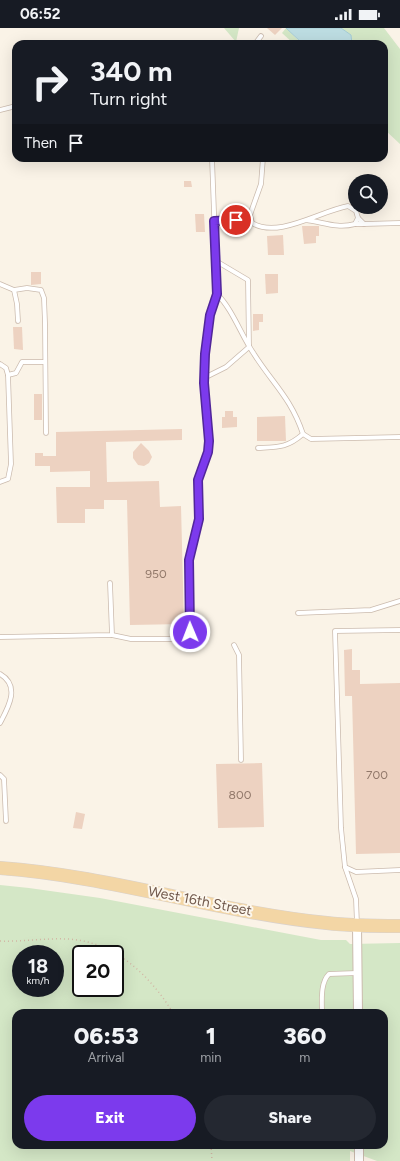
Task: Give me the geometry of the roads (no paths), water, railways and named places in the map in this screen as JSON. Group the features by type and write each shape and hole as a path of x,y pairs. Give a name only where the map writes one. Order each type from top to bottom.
{"main road":[{"name":"West 16th Street","path":"0,868 77,877 299,920 357,926 400,926"}],"street":[{"path":"357,926 358,1009"},
{"path":"359,1149 359,1161"}],"lane":[{"path":"258,40 261,36"},
{"path":"0,110 12,107"},
{"path":"0,637 112,635 131,638 184,639 190,632 189,560 199,519 198,480 208,452 209,441 207,432 204,378 205,354 210,315 217,294 212,162"},
{"path":"247,220 261,184 262,162"},
{"path":"214,221 247,220 259,228 267,228 295,224 337,208 348,206 356,211 358,218 364,224"},
{"path":"250,215 252,224"},
{"path":"355,224 358,218"},
{"path":"306,220 318,221 333,226 346,227 355,224 400,224"},
{"path":"204,378 226,367 249,347 248,280 216,261"},
{"path":"0,284 14,290 27,288 41,290 44,298 46,434"},
{"path":"14,290 18,321"},
{"path":"217,294 226,303 249,347 288,399 297,414 304,434 311,439 400,437"},
{"path":"8,375 16,373 22,362 44,362"},
{"path":"0,364 6,368 8,375 11,464 8,478 0,482"},
{"path":"258,448 284,447 294,442 304,434"},
{"path":"110,583 112,635"},
{"path":"298,613 371,610 400,602"},
{"path":"357,926 356,899 345,867 341,828 335,631 400,630"},
{"path":"234,645 239,655 241,760"},
{"path":"0,674 9,683 12,691 12,702 0,723"},
{"path":"0,775 4,780 6,821"},
{"path":"345,867 356,872 400,870"},
{"path":"322,1009 323,988 326,977 329,974 358,973"}],"water":[{"path":"286,28 341,28 351,35 352,40 299,40"}]}
